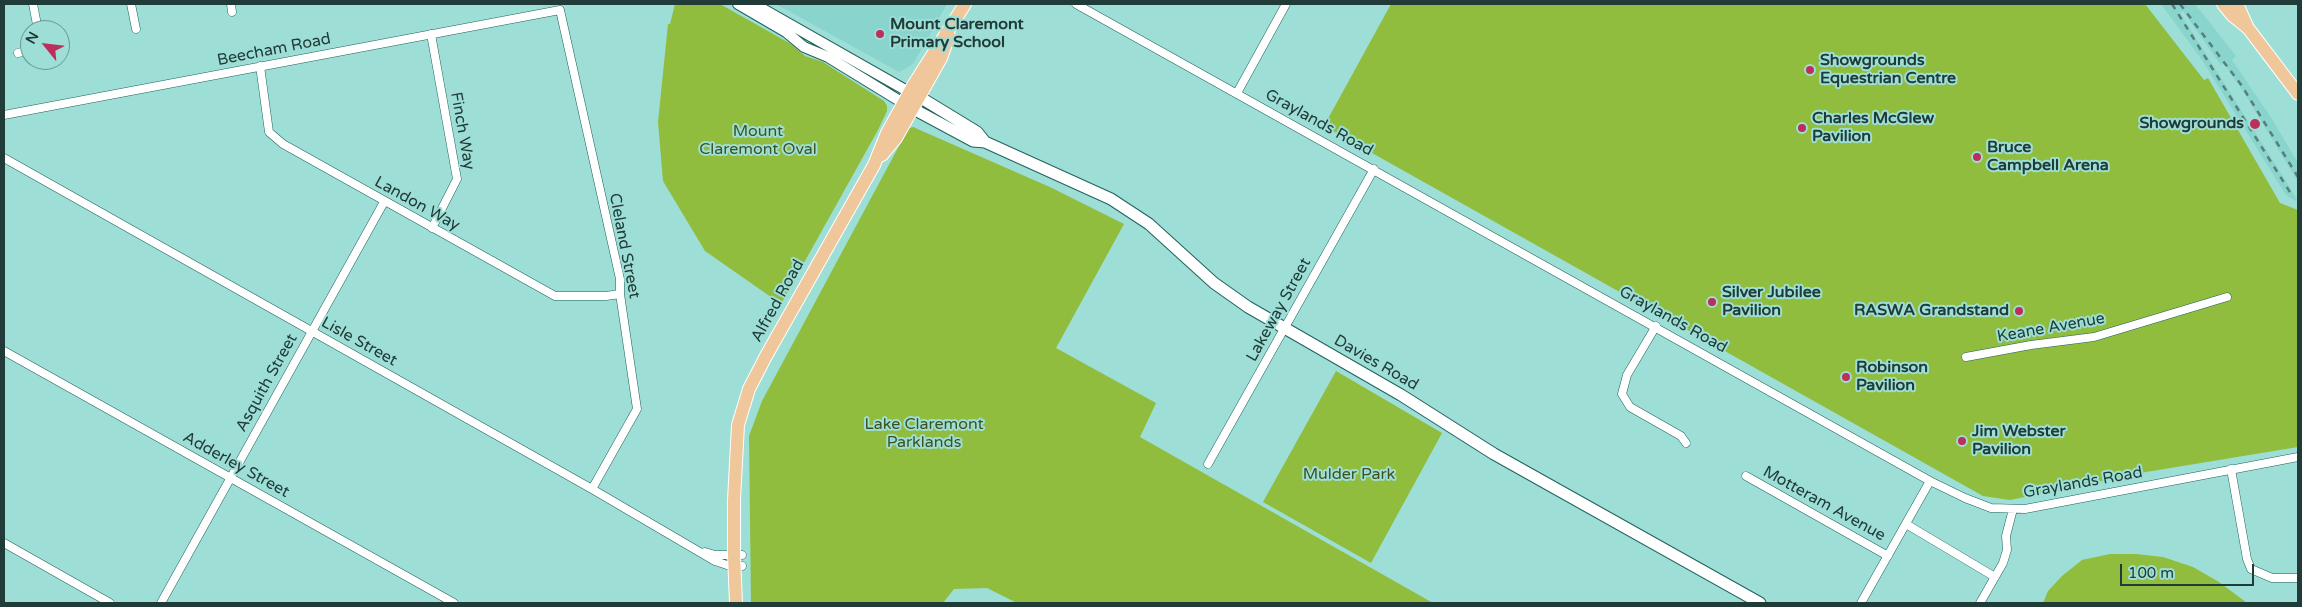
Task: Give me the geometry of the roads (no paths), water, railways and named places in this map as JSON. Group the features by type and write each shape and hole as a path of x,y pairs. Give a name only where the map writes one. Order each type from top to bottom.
{"main road":[{"name":"Alfred Road","path":"736,603 738,560 738,425 749,390 766,356 874,165 887,133 941,58 954,24 965,4"},
{"path":"2223,4 2232,15 2248,28"},
{"path":"2237,4 2248,28 2298,94"},
{"name":"Davies Road","path":"911,100 977,132 985,142 1111,199 1149,224 1222,289 1284,328 1401,395 1494,454 1760,603"},
{"name":"Alfred Road","path":"738,560 744,603"}],"street":[{"path":"33,4 36,20"},
{"path":"131,4 136,29"},
{"path":"738,4 786,32 804,47 828,57 911,100"},
{"path":"754,4 911,100"},
{"name":"Graylands Road","path":"1078,4 1930,481 1991,508 2025,509 2296,456"},
{"path":"1237,93 1286,4"},
{"name":"Cleland Street","path":"548,12 560,10 620,279 620,294 636,409 592,489"},
{"name":"Beecham Road","path":"4,115 548,12"},
{"name":"Finch Way","path":"431,34 457,179 432,228"},
{"name":"Landon Way","path":"260,66 270,132 283,144 555,296 606,296 620,294"},
{"name":"Lisle Street","path":"4,158 592,489 701,551 715,561 738,560"},
{"name":"Lakeway Street","path":"1208,464 1374,169"},
{"name":"Asquith Street","path":"161,603 384,202"},
{"name":"Keane Avenue","path":"1966,357 2031,345 2094,337 2227,297"},
{"path":"1656,326 1627,375 1623,384 1622,394 1630,406 1681,436 1686,443"},
{"name":"Adderley Street","path":"4,351 454,603"},
{"path":"2231,469 2247,559 2251,569 2272,578 2298,578"},
{"name":"Motteram Avenue","path":"1746,476 1888,556"},
{"path":"1861,603 1930,481"},
{"path":"1980,603 1995,577 2007,550 2006,536 2013,509"},
{"path":"1906,524 1995,577"},
{"path":"4,542 110,603"},
{"name":"Lisle Street","path":"701,551 738,560"}],"railway":[{"path":"2172,4 2293,197"},
{"path":"2180,4 2242,86 2298,177"}],"place":[{"name":"Mount Claremont Primary School","path":"880,34"},
{"name":"Showgrounds Equestrian Centre","path":"1810,70"},
{"name":"Showgrounds","path":"2255,124"},
{"name":"Charles McGlew Pavilion","path":"1802,128"},
{"name":"Bruce Campbell Arena","path":"1977,157"},
{"name":"Silver Jubilee Pavilion","path":"1712,302"},
{"name":"RASWA Grandstand","path":"2019,311"},
{"name":"Robinson Pavilion","path":"1846,377"},
{"name":"Jim Webster Pavilion","path":"1962,441"}],"park label":[{"name":"Mount Claremont Oval","path":"758,141"},
{"name":"Lake Claremont Parklands","path":"924,434"},
{"name":"Mulder Park","path":"1349,475"}]}
